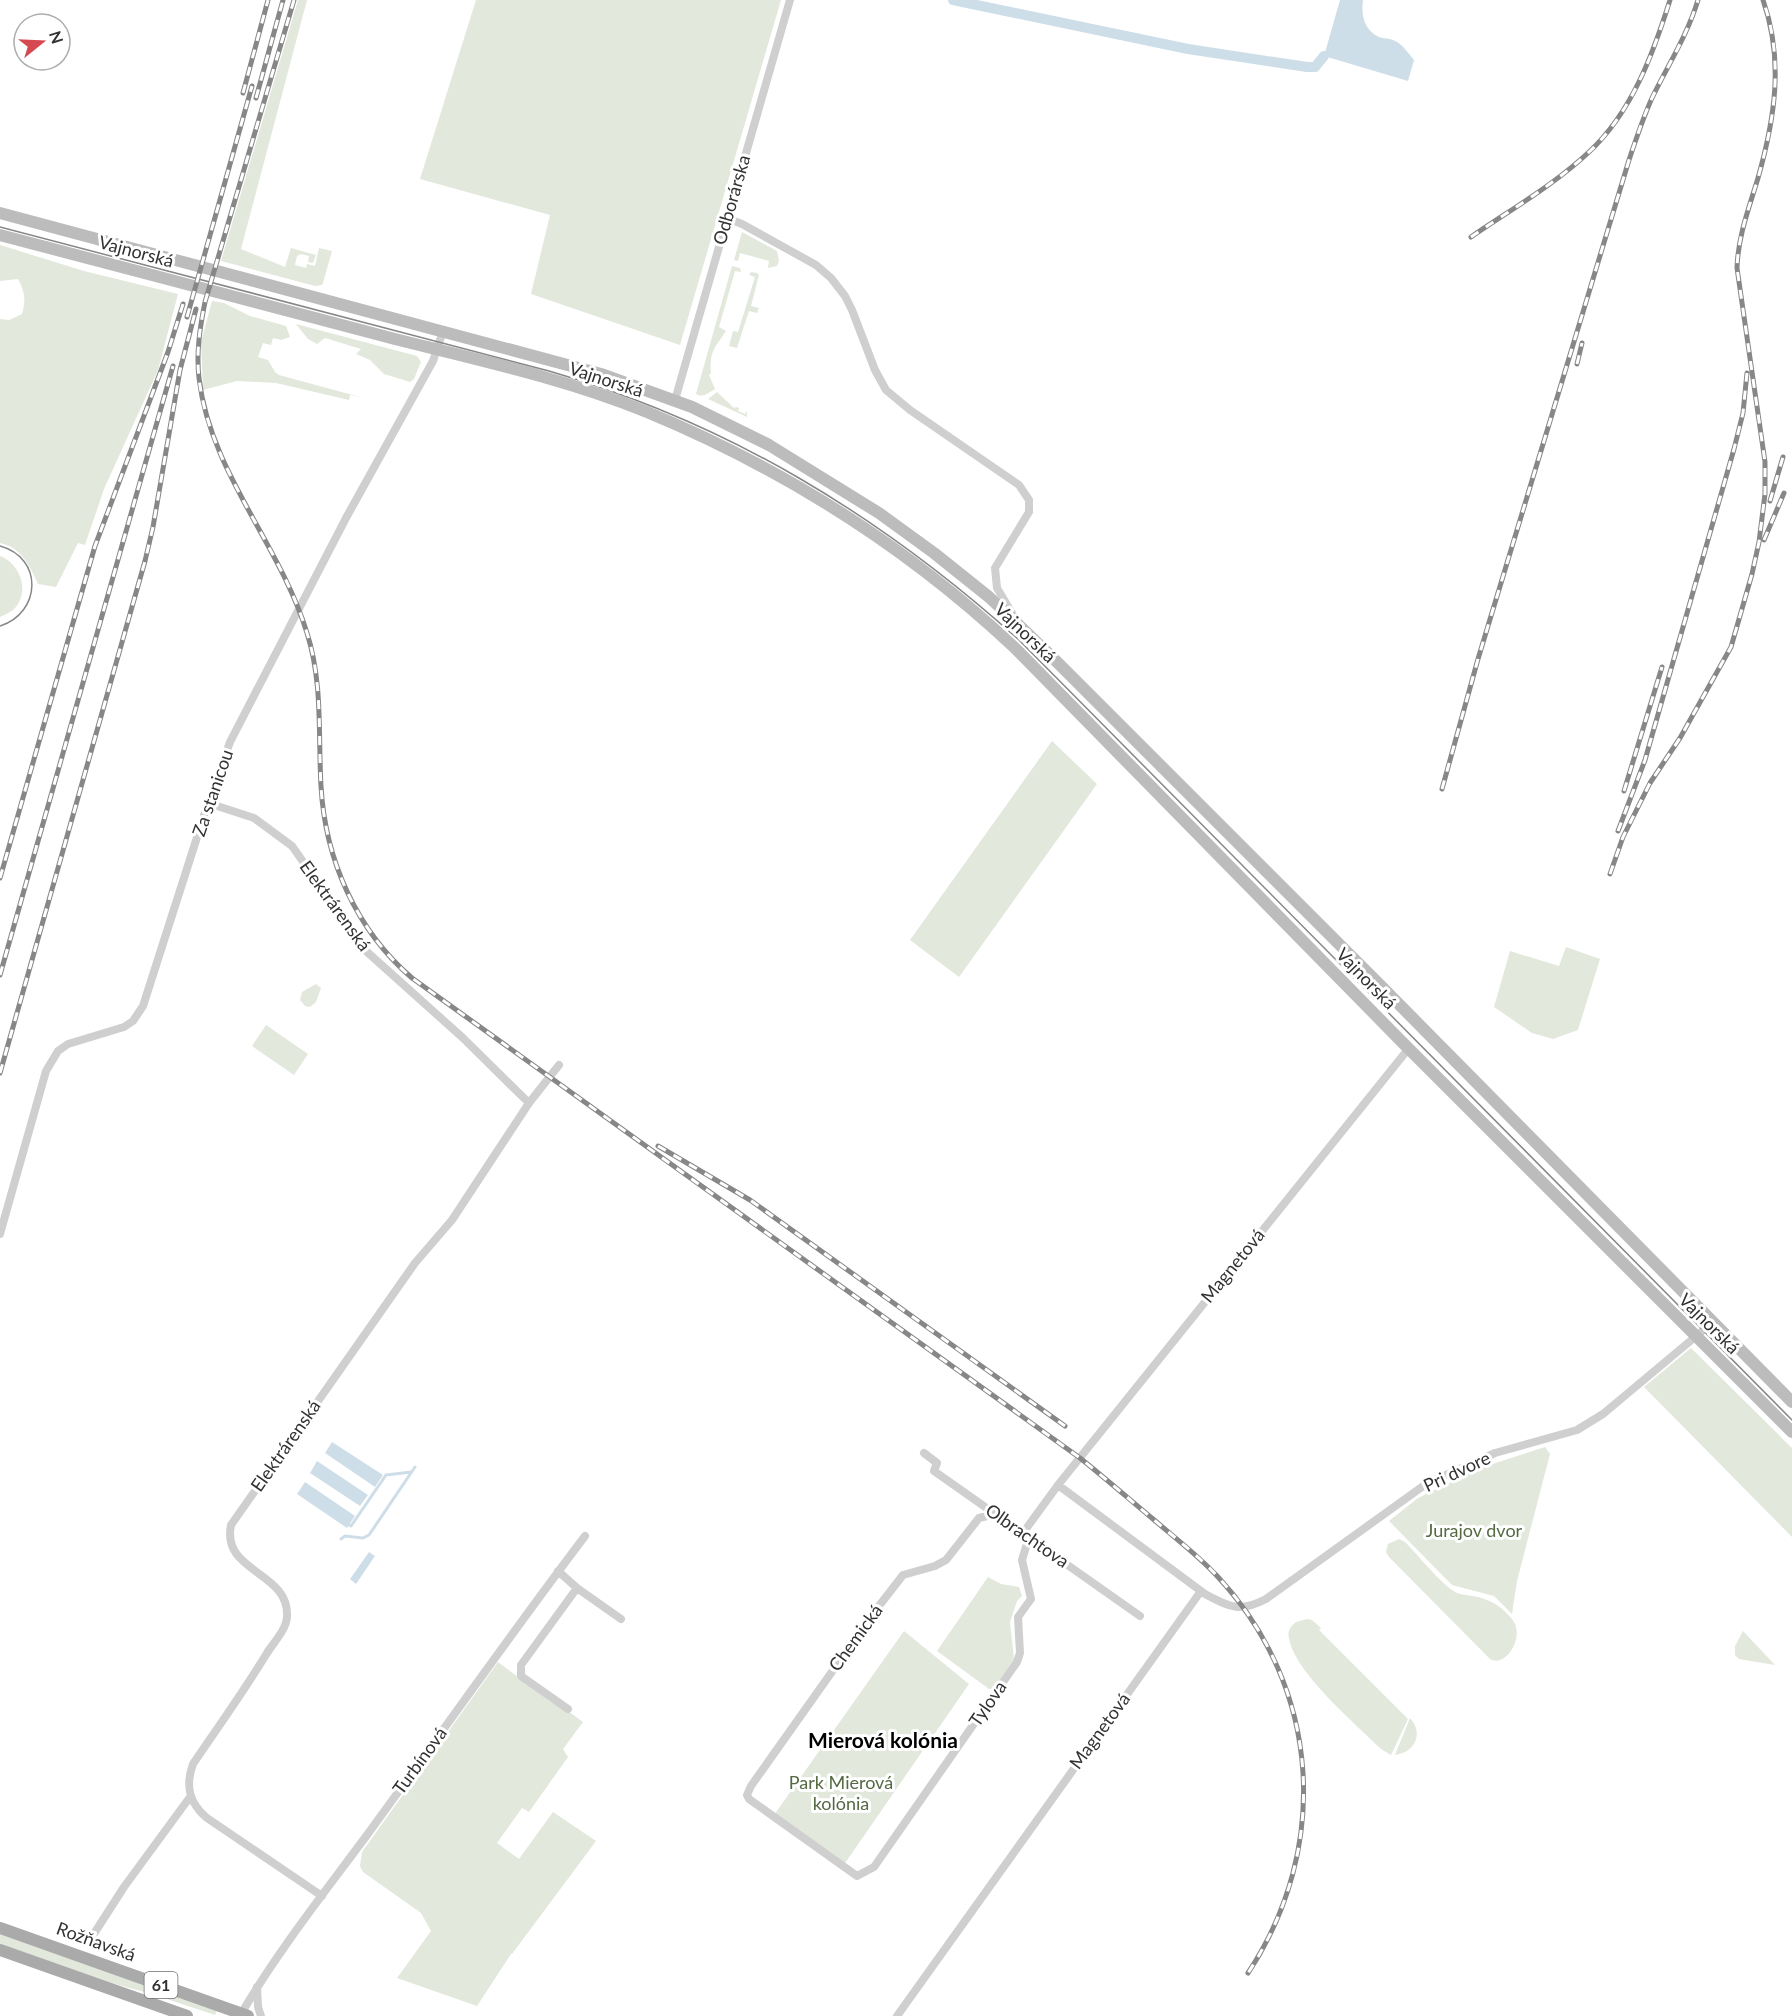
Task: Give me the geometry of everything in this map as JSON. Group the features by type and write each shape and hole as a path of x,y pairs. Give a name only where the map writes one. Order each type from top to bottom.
{"main road":[{"name":"Vajnorská","path":"0,213 574,366 675,400 751,435 858,499 934,553 1017,622 1792,1402"},
{"name":"Vajnorská","path":"0,235 590,392 668,421 754,463 824,501 906,556 966,603 1016,649 1792,1432"},
{"path":"668,421 675,400"},
{"name":"Rožňavská","path":"0,1928 243,2015"},
{"name":"61","path":"0,1950 187,2016"}],"street":[{"name":"Odborárska","path":"675,400 790,0"},
{"path":"727,218 816,265 831,278 846,296 875,370 886,390 910,410 1019,485 1027,495 1030,504 1026,518 995,568 996,582 1017,622"},
{"name":"Za stanicou","path":"0,1234 46,1071 53,1056 62,1048 124,1027 138,1014 148,995 208,803 230,742 346,518 438,350 443,331"},
{"name":"Elektrárenská","path":"208,803 254,818 292,846 366,951 463,1038 529,1103"},
{"name":"Magnetová","path":"1026,1535 1058,1485 1409,1048"},
{"name":"Elektrárenská","path":"190,1797 189,1780 193,1764 255,1673 286,1620 286,1606 279,1591 234,1553 231,1525 415,1263 452,1220 529,1103 558,1065"},
{"name":"Pri dvore","path":"1201,1591 1232,1607 1243,1608 1256,1604 1426,1484 1495,1454 1577,1430 1603,1414 1713,1322"},
{"name":"Olbrachtova","path":"924,1453 937,1463 934,1471 1140,1616"},
{"path":"1058,1485 1201,1591"},
{"name":"Chemická","path":"857,1876 747,1795 751,1786 875,1611 903,1575 946,1560 979,1518 995,1514"},
{"name":"Tylova","path":"857,1876 874,1867 1017,1662 1020,1653 1018,1617 1031,1599 1023,1560 1026,1535"},
{"name":"Turbínová","path":"243,2015 257,1986 585,1536"},
{"path":"558,1571 577,1588 621,1619"},
{"path":"568,1709 521,1676 521,1665 577,1588"},
{"name":"Magnetová","path":"897,2016 1201,1591"},
{"path":"88,1943 124,1887 190,1797 207,1818 322,1896"},
{"path":"257,1986 261,2016"}],"green space":[{"path":"298,0 307,0 241,249 285,267 291,248 316,255 313,263 308,262 309,256 301,254 297,256 295,265 306,268 307,264 315,266 319,248 332,251 323,283 315,286 221,261"},
{"path":"476,0 781,0 680,345 531,294 550,215 420,179"},
{"path":"742,232 777,251 779,261 777,266 768,268 769,261 740,253 738,261 734,260"},
{"path":"0,245 84,271 178,294 158,370 104,489 85,545 78,543 56,587 38,584 28,564 19,553 0,543 0,319 9,320 22,314 24,300 18,279 0,281"},
{"path":"732,266 740,268 741,272 735,271 719,327 726,331 712,355 709,375 715,389 699,395 696,394"},
{"path":"751,272 759,275 751,306 759,308 757,313 749,311 737,348 729,346 733,331 738,332 755,277 749,275"},
{"path":"212,301 224,303 250,316 286,326 290,337 281,340 273,338 271,345 263,343 258,357 268,360 279,375 360,397 350,395 349,400 276,383 237,381 203,390 201,342"},
{"path":"296,324 417,356 421,362 414,379 410,382 384,374 370,360 356,354 361,349 325,338 317,344 308,339"},
{"path":"717,392 734,408 739,408 738,411 745,414 747,411 747,417 708,399"},
{"path":"0,556 13,565 18,572 22,596 13,610 0,617"},
{"path":"1052,741 1097,784 959,977 910,940"},
{"path":"1566,947 1600,959 1578,1030 1553,1039 1532,1033 1494,1007 1510,951 1559,966"},
{"path":"316,984 321,988 316,1002 310,1007 305,1006 300,1000 302,992"},
{"path":"266,1025 308,1054 294,1075 252,1046"},
{"path":"1691,1348 1792,1448 1792,1537 1644,1387"},
{"name":"Jurajov dvor","path":"1545,1447 1550,1454 1517,1581 1512,1614 1494,1596 1452,1585 1389,1521 1418,1498 1480,1468"},
{"path":"1399,1539 1405,1542 1449,1588 1461,1594 1490,1601 1508,1614 1516,1626 1517,1634 1508,1655 1496,1661 1490,1659 1389,1557 1386,1552 1388,1544"},
{"path":"988,1577 1001,1584 1019,1587 1022,1596 1017,1601 1010,1622 1014,1659 994,1689 989,1689 937,1651"},
{"path":"1312,1620 1321,1628 1319,1630 1408,1719 1391,1755 1381,1749 1327,1697 1293,1652 1289,1638 1291,1627 1296,1622"},
{"name":"Park Mierová kolónia","path":"904,1631 969,1684 843,1866 774,1815"},
{"path":"1743,1631 1775,1665 1739,1659 1735,1655 1735,1646"},
{"path":"498,1662 551,1702 553,1700 583,1722 563,1749 568,1757 529,1812 522,1808 497,1843 519,1859 553,1812 596,1841 511,1954 477,2006 397,1978 431,1931 421,1913 363,1872 360,1866 362,1852"},
{"path":"1410,1718 1416,1730 1415,1741 1408,1750 1395,1755"},
{"path":"0,1934 217,2010 215,2015 112,1983 0,1944"}],"shaded area":[{"path":"1340,0 1363,0 1363,16 1370,30 1379,37 1396,41 1407,51 1414,60 1408,81 1324,56"},
{"path":"332,1442 383,1475 375,1487 325,1453"},
{"path":"317,1461 368,1495 360,1506 310,1473"},
{"path":"305,1482 355,1516 347,1528 297,1494"},
{"path":"369,1552 375,1556 356,1584 350,1579"}],"waterway":[{"path":"953,0 1188,49 1307,67 1315,67 1324,56"},
{"path":"341,1539 345,1536 363,1538 369,1535 415,1467"},
{"path":"349,1525 351,1526 386,1475 411,1472"}],"tram line":[{"path":"0,227 549,371 615,392 740,446 800,478 857,514 913,553 1019,640 1792,1420"},
{"path":"0,546 14,552 24,562 30,573 32,586 30,598 23,610 14,619 0,626"}],"railway":[{"path":"243,93 268,0"},
{"path":"256,98 283,0"},
{"path":"294,0 205,302 199,340 198,368 206,412 217,445 231,477 295,600 307,633 318,690 324,813 329,840 347,891 375,938 412,978 1080,1458 1187,1547 1218,1577 1252,1621 1278,1668 1295,1718 1303,1769 1302,1822 1293,1874 1275,1924 1248,1973"},
{"path":"1471,237 1561,175 1604,136 1629,101 1639,81 1670,0"},
{"path":"1442,789 1478,659 1629,160 1649,106 1683,38 1698,0"},
{"path":"1610,874 1623,837 1650,783 1680,738 1731,647 1759,542 1765,494 1765,462 1737,268 1742,233 1764,156 1773,111 1775,67 1770,22 1763,0"},
{"path":"187,317 252,86"},
{"path":"0,878 95,546 168,352 183,304"},
{"path":"0,1073 145,561 180,370 196,309"},
{"path":"1577,364 1582,343"},
{"path":"0,975 173,366"},
{"path":"1618,831 1645,760 1734,449 1743,413 1747,373"},
{"path":"1770,501 1783,457"},
{"path":"1764,540 1784,493"},
{"path":"1624,791 1662,667"},
{"path":"658,1146 750,1200 1065,1426"}],"district":[{"name":"Mierová kolónia","path":"883,1741"}]}
